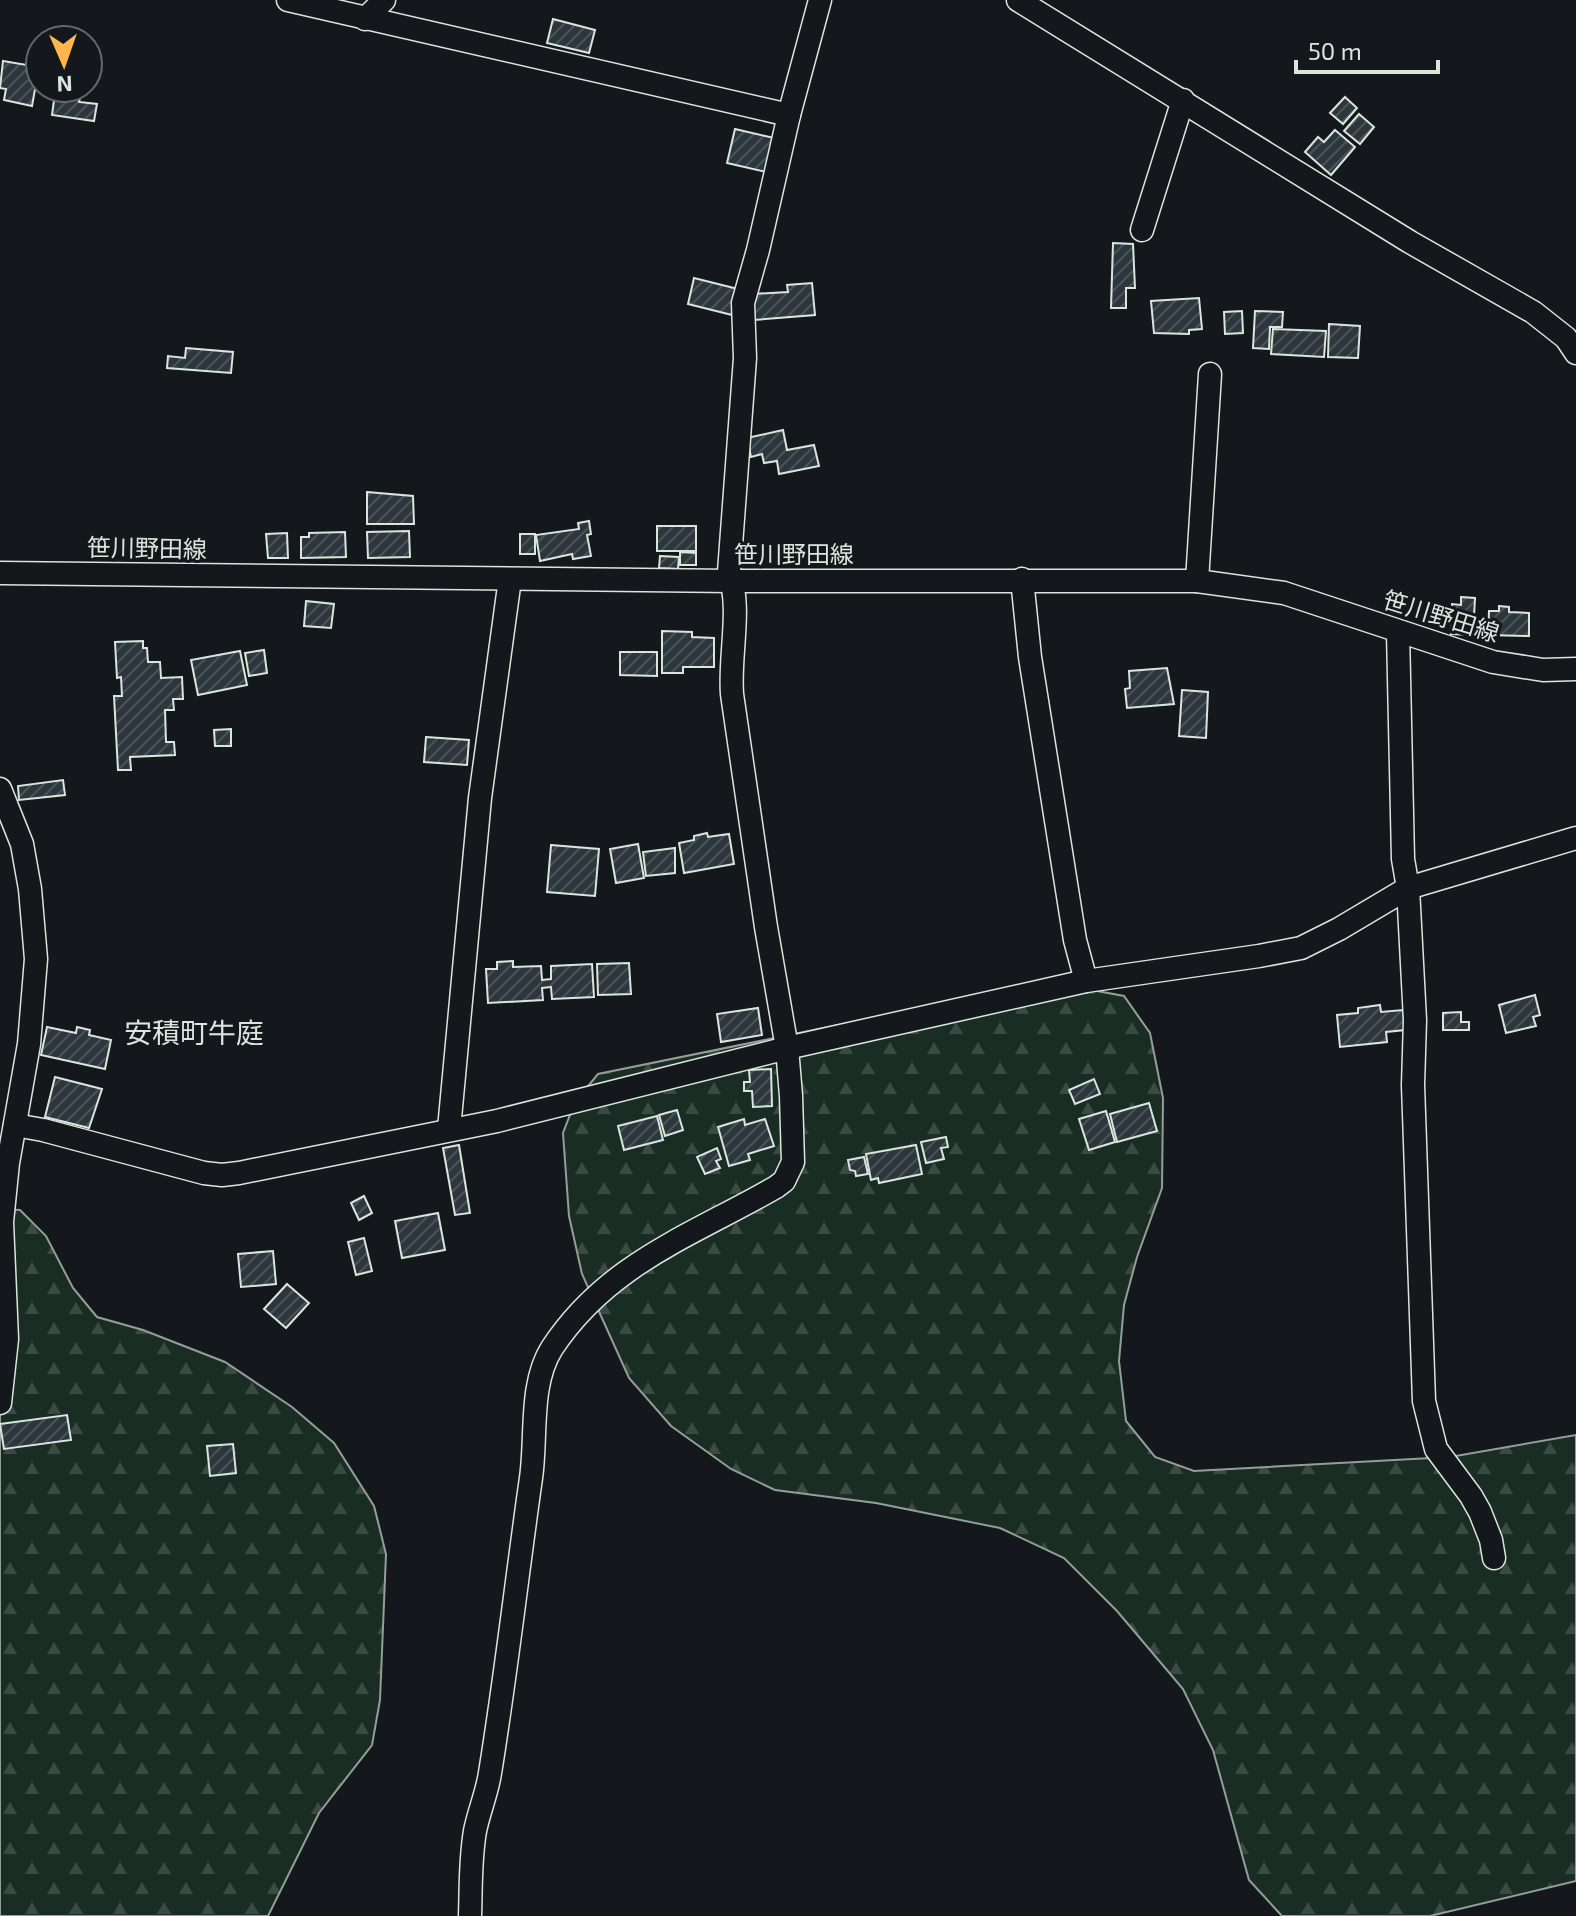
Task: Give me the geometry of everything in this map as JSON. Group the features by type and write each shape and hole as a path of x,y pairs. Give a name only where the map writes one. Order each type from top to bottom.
{"street":[{"path":"288,0 789,115"},
{"path":"365,19 384,0"},
{"path":"470,1916 475,1829 490,1773 532,1473 539,1385 546,1359 575,1318 614,1280 641,1259 784,1181 792,1167 795,1148 787,1048 732,694 730,660 735,598 729,572 745,358 743,303 820,0"},
{"path":"1018,0 1398,235 1533,312 1566,338 1576,353"},
{"path":"1142,230 1183,100"},
{"path":"1197,581 1210,374"},
{"name":"笹川野田線","path":"0,573 732,581 1197,581 1284,593 1493,662 1543,670 1576,669"},
{"path":"449,1129 480,798 510,579"},
{"path":"1022,579 1030,657 1075,940 1086,981"},
{"path":"1398,632 1403,859 1408,888 1415,1020 1413,1085 1424,1401 1436,1449 1480,1512 1494,1558"},
{"path":"0,789 22,844 35,928 35,980 29,1044 1,1222 7,1339 0,1403"},
{"path":"15,1125 222,1175 561,1106 787,1048 1086,981 1301,948 1408,888 1576,838"}],"green space":[{"path":"1070,986 1124,996 1150,1033 1163,1098 1162,1188 1137,1257 1124,1305 1119,1361 1126,1421 1155,1457 1194,1471 1450,1457 1576,1435 1576,1881 1430,1916 1282,1916 1249,1880 1213,1750 1183,1689 1117,1611 1064,1558 1000,1528 876,1503 775,1490 731,1469 671,1426 629,1378 582,1274 569,1216 563,1133 575,1102 598,1074 985,995"},
{"path":"0,1209 20,1210 46,1236 73,1288 97,1317 143,1330 225,1362 292,1407 334,1443 374,1506 386,1554 380,1700 372,1745 319,1813 268,1916 0,1916"}],"building":[{"path":"553,19 595,30 589,53 547,43"},
{"path":"3,61 24,64 24,104 32,106 4,100 6,89 0,88"},
{"path":"1345,97 1357,108 1343,124 1330,113"},
{"path":"54,104 97,104 94,121 52,115"},
{"path":"1359,114 1374,127 1360,144 1344,131"},
{"path":"735,129 774,138 766,172 727,163"},
{"path":"1335,130 1355,147 1331,175 1305,152 1318,137 1324,142"},
{"path":"1113,243 1133,244 1135,288 1126,288 1126,308 1111,308"},
{"path":"694,278 738,289 732,315 688,304"},
{"path":"812,283 815,315 754,320 752,294 788,292 787,285"},
{"path":"1199,298 1202,329 1189,330 1189,334 1154,333 1151,301"},
{"path":"1242,311 1243,333 1225,334 1224,312"},
{"path":"1255,311 1283,312 1282,327 1270,327 1269,349 1253,348"},
{"path":"1329,324 1360,326 1358,358 1328,357"},
{"path":"1273,329 1326,331 1324,357 1271,354"},
{"path":"186,348 233,352 231,373 167,368 168,356 185,358"},
{"path":"783,430 787,450 814,445 819,466 779,474 777,461 764,463 762,454 751,457 747,438"},
{"path":"367,492 413,496 414,524 367,524"},
{"path":"589,521 591,534 587,535 591,556 573,559 572,554 540,561 536,535 579,529 578,523"},
{"path":"657,526 696,526 696,551 657,551"},
{"path":"409,531 410,557 368,558 367,532"},
{"path":"345,532 346,557 301,558 301,537 309,537 309,533"},
{"path":"287,533 288,558 268,558 266,534"},
{"path":"520,534 535,534 535,554 520,554"},
{"path":"680,552 696,553 696,565 680,565"},
{"path":"660,556 679,557 678,569 659,568"},
{"path":"1461,597 1475,598 1473,635 1451,634 1452,604 1461,605"},
{"path":"306,601 334,604 331,628 304,626"},
{"path":"1499,606 1509,607 1509,612 1529,613 1529,636 1488,635 1489,611 1499,611"},
{"path":"662,631 692,632 692,637 714,638 714,667 683,667 683,673 662,673"},
{"path":"143,641 148,662 160,662 161,678 182,677 183,699 173,699 174,710 165,710 166,742 174,742 175,755 130,757 131,770 118,770 114,696 122,696 121,677 117,678 115,642"},
{"path":"264,650 267,673 249,676 245,653"},
{"path":"240,651 247,685 198,695 191,660"},
{"path":"620,652 657,652 657,676 620,675"},
{"path":"1167,668 1174,704 1127,708 1125,689 1130,688 1129,671"},
{"path":"1182,690 1208,692 1206,738 1179,736"},
{"path":"231,729 231,746 215,746 214,730"},
{"path":"426,737 469,740 467,765 424,762"},
{"path":"63,780 65,795 19,800 18,786"},
{"path":"707,833 708,837 729,834 734,864 684,873 679,843"},
{"path":"638,844 644,878 616,883 610,849"},
{"path":"551,845 599,849 595,896 547,892"},
{"path":"675,848 675,873 646,876 643,852"},
{"path":"513,961 513,967 541,966 542,980 551,979 551,966 592,964 594,997 552,999 551,987 542,988 543,1000 488,1003 486,969 497,969 497,962"},
{"path":"629,963 631,994 598,995 597,964"},
{"path":"1535,995 1540,1015 1533,1017 1536,1026 1506,1033 1499,1005"},
{"path":"1380,1005 1381,1012 1403,1010 1405,1030 1386,1032 1387,1042 1340,1047 1337,1015 1358,1013 1358,1008"},
{"path":"758,1008 762,1035 721,1042 717,1014"},
{"path":"1461,1012 1461,1022 1469,1022 1469,1030 1443,1030 1443,1013"},
{"path":"47,1027 76,1033 77,1027 90,1030 89,1035 111,1040 105,1069 41,1055"},
{"path":"771,1069 772,1106 753,1107 752,1091 744,1091 744,1082 750,1082 749,1070"},
{"path":"55,1077 102,1089 89,1128 45,1117"},
{"path":"1094,1079 1100,1094 1075,1104 1069,1090"},
{"path":"1149,1103 1157,1131 1117,1142 1110,1114"},
{"path":"677,1110 683,1130 665,1136 659,1115"},
{"path":"1106,1111 1115,1142 1089,1150 1079,1119"},
{"path":"657,1116 663,1140 624,1150 618,1126"},
{"path":"744,1119 745,1125 765,1119 774,1146 748,1154 750,1160 729,1166 718,1127"},
{"path":"946,1137 948,1147 941,1148 944,1159 926,1163 921,1142"},
{"path":"459,1145 470,1213 455,1215 443,1148"},
{"path":"916,1145 922,1174 879,1183 878,1178 871,1180 866,1154"},
{"path":"717,1148 721,1159 716,1161 720,1168 705,1174 697,1157"},
{"path":"864,1157 868,1174 856,1176 855,1171 850,1170 848,1160"},
{"path":"364,1196 372,1213 359,1220 351,1203"},
{"path":"438,1213 445,1250 402,1258 395,1221"},
{"path":"364,1238 372,1271 356,1275 348,1242"},
{"path":"273,1251 276,1284 241,1287 238,1254"},
{"path":"287,1284 309,1303 286,1328 264,1309"},
{"path":"67,1415 71,1440 4,1449 0,1424"},
{"path":"233,1444 236,1473 210,1476 207,1446"}],"district":[{"name":"安積町牛庭","path":"194,1033"}]}
